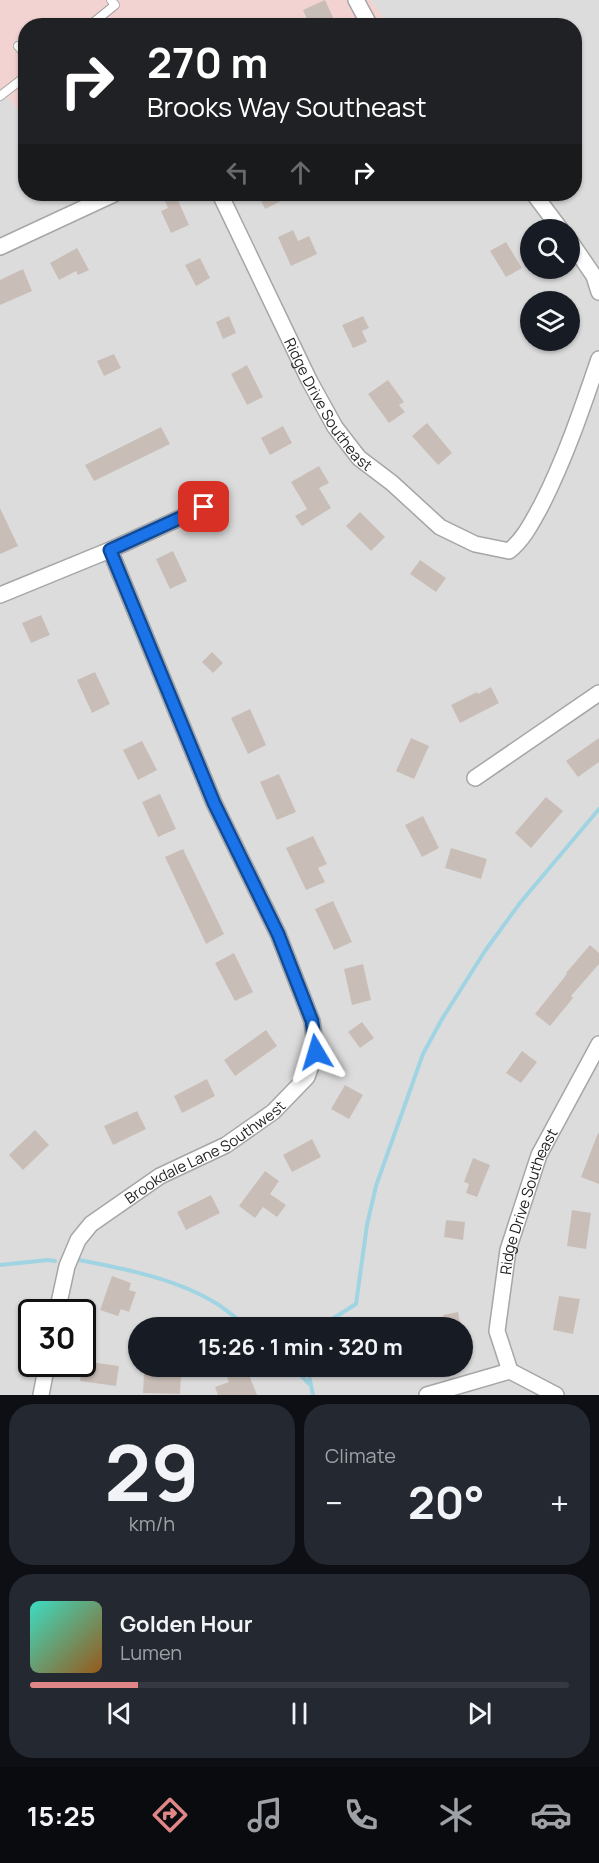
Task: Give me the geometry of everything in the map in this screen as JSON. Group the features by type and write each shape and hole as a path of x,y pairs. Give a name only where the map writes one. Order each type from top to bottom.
{"street":[{"path":"356,0 366,18"},
{"path":"0,246 99,201"},
{"name":"Ridge Drive Southeast","path":"223,201 309,380 335,427 359,458 392,483 440,527 475,544 509,551 529,527 558,472 599,359"},
{"path":"539,201 553,219"},
{"path":"580,256 594,276 599,292"},
{"path":"0,595 110,550 204,507"},
{"name":"Brookdale Lane Southwest","path":"60,1299 67,1266 78,1240 91,1224 160,1176 226,1145 273,1112 307,1077 316,1052 312,1021 278,934 214,803 110,550"},
{"path":"475,778 599,693"},
{"name":"Ridge Drive Southeast","path":"510,1371 497,1331 508,1250 539,1155 599,1044"},
{"path":"427,1395 510,1371 556,1395"},
{"path":"41,1395 44,1377"}],"lane":[{"path":"99,18 115,5 111,0"},
{"path":"0,96 18,82"}],"shaded area":[{"path":"0,0 371,0 383,18 18,18 18,109 0,89"},
{"path":"371,0 599,0 599,1395 0,1395 0,89 18,109 18,201 582,201 582,18 383,18"}],"building":[{"path":"325,0 333,18 306,18 303,10"},
{"path":"165,201 178,201 189,225 171,233 161,211 168,208"},
{"path":"261,201 281,201 265,209"},
{"path":"293,230 298,241 309,236 317,254 291,266 278,237"},
{"path":"506,242 520,265 520,269 506,277 490,251"},
{"path":"77,248 89,270 78,275 76,271 59,280 50,263"},
{"path":"200,258 210,278 196,286 185,265"},
{"path":"23,269 32,291 0,305 0,280"},
{"path":"229,316 236,333 223,339 216,322"},
{"path":"363,316 369,328 362,331 367,342 353,348 342,325"},
{"path":"114,354 121,368 104,376 97,361"},
{"path":"247,365 263,397 247,405 231,374"},
{"path":"388,380 404,402 399,405 405,412 389,423 368,394"},
{"path":"427,423 452,453 438,465 412,436"},
{"path":"283,426 292,443 270,455 261,438"},
{"path":"161,427 170,444 94,481 85,465"},
{"path":"319,466 329,483 319,488 331,508 302,526 295,516 307,509 291,482"},
{"path":"0,508 18,546 0,554"},
{"path":"360,512 385,537 371,551 346,526"},
{"path":"173,551 187,581 170,589 156,559"},
{"path":"420,560 446,578 436,592 410,574"},
{"path":"41,615 50,635 31,643 22,623"},
{"path":"212,652 223,663 213,673 202,662"},
{"path":"95,672 110,704 92,713 77,680"},
{"path":"491,687 499,703 460,723 451,705"},
{"path":"250,709 266,745 248,754 231,718"},
{"path":"411,738 429,746 414,779 396,771"},
{"path":"599,738 599,762 578,777 566,761"},
{"path":"142,741 157,770 138,780 123,750"},
{"path":"279,774 296,812 277,820 260,782"},
{"path":"160,794 176,829 158,837 142,802"},
{"path":"546,797 563,811 531,848 515,833"},
{"path":"423,816 439,848 422,857 405,825"},
{"path":"313,836 327,864 318,868 325,882 306,890 286,848"},
{"path":"451,848 487,859 481,879 445,868"},
{"path":"183,849 224,934 206,944 165,857"},
{"path":"333,901 352,942 334,950 315,909"},
{"path":"590,945 599,953 599,964 571,996 573,998 550,1026 535,1014"},
{"path":"234,953 253,992 235,1001 215,963"},
{"path":"363,964 371,1000 352,1005 344,969"},
{"path":"362,1022 374,1038 360,1048 348,1032"},
{"path":"266,1030 277,1046 235,1076 224,1060"},
{"path":"522,1051 537,1062 521,1083 506,1073"},
{"path":"207,1079 215,1096 182,1113 174,1096"},
{"path":"345,1085 363,1095 349,1119 331,1109"},
{"path":"137,1111 146,1129 113,1145 104,1126"},
{"path":"35,1130 49,1145 23,1170 9,1155"},
{"path":"599,1134 599,1184 581,1177"},
{"path":"312,1139 321,1157 292,1172 283,1155"},
{"path":"473,1158 490,1165 477,1197 466,1193 469,1184 464,1182"},
{"path":"265,1171 279,1181 270,1194 286,1205 277,1217 263,1207 255,1218 239,1206"},
{"path":"211,1195 220,1213 186,1230 177,1212"},
{"path":"572,1210 591,1213 586,1249 567,1246"},
{"path":"446,1220 465,1222 463,1240 444,1237"},
{"path":"112,1276 131,1283 129,1290 136,1292 129,1312 121,1309 118,1316 100,1310"},
{"path":"559,1296 580,1299 573,1334 553,1330"},
{"path":"458,1312 459,1317 443,1317 443,1315"},
{"path":"96,1363 119,1366 116,1386 80,1381 81,1377 96,1377"},
{"path":"144,1377 181,1377 180,1394 143,1393"},
{"path":"227,1377 250,1377 257,1395 218,1395 215,1387 229,1382"}],"waterway":[{"path":"335,1317 356,1304 367,1225 376,1186 423,1054 485,951 520,903 599,809"},
{"path":"79,1260 133,1271 186,1288 219,1305 235,1317"},
{"path":"0,1265 55,1261"},
{"path":"302,1377 309,1384"},
{"path":"309,1377 313,1395"}],"route":[{"path":"204,507 110,550 214,803 278,934 312,1021 316,1052"}]}
